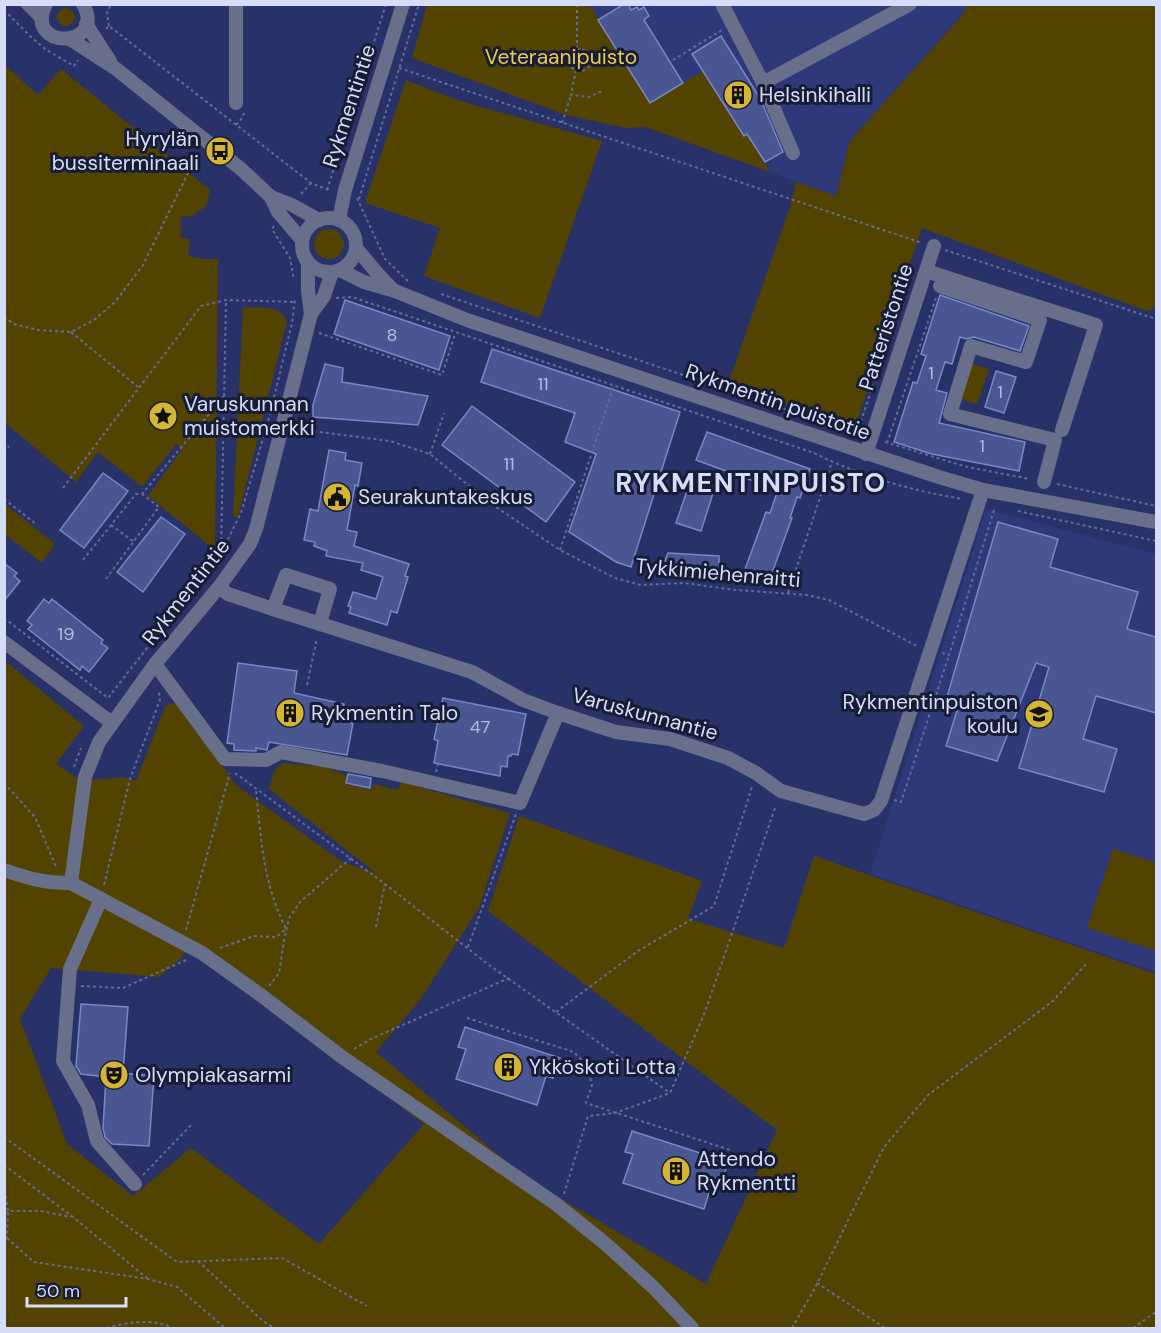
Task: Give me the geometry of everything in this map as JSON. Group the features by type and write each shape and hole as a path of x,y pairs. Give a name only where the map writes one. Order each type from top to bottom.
{"street":[{"path":"28,4 44,11 43,25 51,35 91,44"},
{"path":"236,4 236,103"},
{"name":"Rykmentintie","path":"339,220 343,195 403,4"},
{"path":"722,4 763,83 793,153"},
{"path":"763,83 910,4"},
{"path":"86,6 86,24 91,44 115,68 241,169 271,197 278,212 302,240"},
{"path":"70,39 80,34 86,24"},
{"path":"271,197 292,205 319,220"},
{"path":"332,218 339,220 352,231 356,248 353,257 348,264 336,271 319,270 308,263 302,248 302,240 308,228 319,220 332,218"},
{"name":"Patteristontie","path":"866,454 934,246"},
{"name":"Rykmentin puistotie","path":"356,248 376,273 395,291"},
{"name":"Rykmentintie","path":"308,263 308,291 312,314"},
{"name":"Rykmentintie","path":"71,883 84,777 99,742 155,664 219,587 250,544 256,529 312,314 336,271"},
{"name":"Rykmentin puistotie","path":"336,271 395,291 467,320 866,454 981,496 1156,522"},
{"path":"926,271 1096,325 1062,430"},
{"path":"940,286 1040,320 1026,362 971,346 950,414 1055,440 1044,482"},
{"path":"883,796 925,648 981,496"},
{"path":"273,609 286,574 330,589 320,623"},
{"name":"Varuskunnantie","path":"219,587 228,594 472,672 523,700 558,713 616,732 670,739 728,758 781,790 864,814 874,810 883,796"},
{"path":"4,642 112,723"},
{"path":"155,664 225,759 266,760 281,752 382,771 520,803 558,713"},
{"path":"4,870 44,882 71,883 202,953 342,1057 558,1205 654,1288 692,1329"},
{"path":"101,899 70,969 63,1061 88,1105 97,1142 135,1184"}],"path":[{"path":"327,190 386,4"},
{"path":"410,283 385,259 375,241 359,199 419,4"},
{"path":"577,50 577,7 579,4"},
{"path":"109,5 107,13 109,26 310,183 359,199"},
{"path":"673,60 733,24"},
{"path":"74,66 109,26"},
{"path":"577,50 587,52 591,62 585,70 576,70 569,61 571,54 577,50"},
{"path":"399,68 1156,319"},
{"path":"562,123 576,70"},
{"path":"571,95 589,97 602,91"},
{"path":"4,317 15,324 30,328 71,332 94,320 115,302 142,265 191,167"},
{"path":"272,229 290,258 295,288"},
{"path":"887,443 940,286"},
{"path":"439,293 872,439 967,467 1156,506"},
{"path":"333,299 352,297 814,453 832,462 923,493 981,496 995,506 901,802 883,796"},
{"path":"221,553 226,300"},
{"path":"4,618 108,698 221,553 241,513 268,422 292,323 294,302 226,300 201,306 63,488"},
{"path":"71,332 139,387"},
{"path":"319,333 442,375 456,333"},
{"path":"560,550 614,386"},
{"path":"142,494 225,395"},
{"path":"430,454 444,413"},
{"name":"Tykkimiehenraitti","path":"293,428 390,441 430,454 490,503 560,550 615,578 641,585 684,583 736,590 788,593 830,600 925,648 949,655"},
{"path":"4,452 9,446"},
{"path":"788,593 832,462"},
{"path":"83,561 136,494 142,494 159,507 106,579"},
{"path":"4,499 36,524"},
{"path":"1015,511 1156,541"},
{"path":"111,525 134,542"},
{"path":"308,685 320,623"},
{"path":"101,899 130,779 160,700 159,690"},
{"path":"182,941 231,769 508,978 670,1093"},
{"path":"556,1012 638,951 714,906 756,773"},
{"path":"4,783 35,817 58,869 49,873"},
{"path":"256,789 264,870 275,907 286,929"},
{"path":"558,1205 588,1116 615,1113 670,1093 705,1012 781,790"},
{"path":"468,948 520,803"},
{"path":"262,996 279,973 286,929 300,902 351,858"},
{"path":"376,927 385,884"},
{"path":"69,986 123,988 202,953 254,936 276,937 286,929"},
{"path":"792,1329 884,1147 928,1095 1053,1001 1087,963"},
{"path":"342,1057 371,1039 508,978"},
{"path":"467,1018 574,1052 587,1066 592,1085 586,1103 730,1150"},
{"path":"135,1184 194,1123"},
{"path":"4,1137 177,1262 282,1258 367,1306"},
{"path":"5,1165 6,1239 34,1262 148,1279 177,1287 225,1329"},
{"path":"5,1165 74,1217 148,1279"},
{"path":"6,1212 40,1211 74,1217"},
{"path":"198,1261 274,1329"},
{"path":"817,1283 885,1329"},
{"path":"1133,1329 1156,1312"},
{"path":"107,1329 117,1325 153,1322 172,1329"}],"shaded area":[{"path":"578,5 967,5 963,13 850,141 836,196 770,172 748,134 744,136 703,72 650,103 592,9"},
{"name":"Rykmentinpuiston koulu","path":"986,509 1156,554 1156,972 870,874"}],"green space":[{"name":"Veteraanipuisto","path":"578,4 592,8 650,103 703,71 744,136 747,134 770,172 645,127 626,128 566,115 412,58 427,5"},
{"path":"967,5 1156,5 1156,307 1147,311 922,228 855,427 728,384 790,207 796,182 836,196 850,141 963,14"},
{"path":"66,8 72,11 75,17 72,23 66,26 60,23 57,17 60,11"},
{"path":"5,65 38,95 61,69 210,190 206,206 192,216 181,217 181,238 190,239 188,256 218,259 215,550 148,496 182,449 176,444 142,487 98,452 76,482 5,423"},
{"path":"406,80 460,101 602,141 540,318 424,276 440,228 365,203"},
{"path":"329,229 340,233 344,244 340,255 329,259 318,255 314,244 318,233"},
{"path":"243,307 274,309 287,321 238,517 233,517"},
{"path":"966,362 989,369 977,404 955,397"},
{"path":"5,504 55,544 42,563 5,534"},
{"path":"5,661 84,726 56,764 81,781 122,777 136,781 165,707 170,703 179,704 236,785 342,862 376,873 269,789 274,771 283,763 325,767 347,776 346,784 371,790 373,784 398,790 401,782 510,813 479,908 420,1000 376,1052 527,1179 706,1284 777,1130 488,911 519,816 702,881 688,919 784,948 814,856 1156,974 1156,1328 5,1328","holes":["192,944 209,961 424,1124 319,1244 191,1148 133,1196 67,1144 20,1019 51,968 159,977 179,960"]},
{"path":"1113,849 1156,863 1156,951 1087,928"}],"building":[{"path":"624,4 628,4 631,10 644,7 649,16 644,20 683,83 650,103 598,20"},
{"name":"Helsinkihalli","path":"721,36 760,98 783,152 765,162 747,134 744,136 692,54"},
{"path":"940,295 1029,326 1020,351 974,337 966,339 960,337 952,364 945,362 936,390 947,393 939,423 1025,442 1019,471 932,454 894,442 913,382 917,383 926,356 921,354"},
{"path":"345,300 450,336 439,370 334,334"},
{"path":"492,349 680,412 631,567 616,562 569,532 596,454 565,442 575,413 481,382"},
{"path":"325,364 343,368 342,382 428,396 418,425 313,417 313,405"},
{"path":"996,371 1016,377 1004,413 985,407"},
{"path":"472,406 575,482 546,522 442,445"},
{"path":"707,432 810,469 800,498 797,497 790,518 792,518 772,573 744,572 766,512 770,513 778,490 696,460"},
{"path":"329,450 346,453 345,460 362,463 358,486 355,485 347,530 357,532 354,546 409,564 405,576 408,577 397,613 391,611 387,625 349,613 351,607 348,606 353,592 376,599 383,577 361,570 363,563 326,556 327,551 314,546 315,542 304,540 310,509 318,511"},
{"path":"103,473 128,491 84,548 60,530"},
{"path":"694,480 715,487 701,531 676,523 689,485 692,486"},
{"path":"161,517 185,534 143,592 117,572"},
{"path":"998,522 1058,539 1050,567 1138,592 1127,629 1156,637 1156,713 1096,696 1083,739 1117,749 1104,792 1019,768 1049,667 1036,663 997,761 946,746 960,701 947,697"},
{"path":"668,553 719,556 719,575 659,575"},
{"path":"4,563 17,573 14,576 20,581 4,601"},
{"path":"44,599 49,603 52,599 103,640 101,643 108,648 89,672 82,666 80,670 28,629 32,625 27,621"},
{"name":"Rykmentin Talo","path":"238,663 297,671 294,693 344,704 343,711 353,714 347,755 269,742 267,750 256,748 256,751 234,750 234,744 227,743"},
{"path":"443,698 526,714 518,755 508,756 507,767 501,766 500,776 434,763 438,741 434,739"},
{"path":"348,774 371,778 370,788 346,783"},
{"name":"Olympiakasarmi","path":"81,1004 128,1007 123,1073 154,1076 149,1146 112,1144 105,1137 103,1128 106,1077 81,1074 76,1066"},
{"name":"Ykköskoti Lotta","path":"465,1027 560,1058 553,1078 546,1076 537,1105 456,1079 466,1049 458,1047"},
{"name":"Attendo Rykmentti","path":"632,1131 728,1162 722,1182 713,1180 704,1209 623,1183 633,1154 625,1152"}],"place":[{"name":"Helsinkihalli","path":"738,95"},
{"name":"Hyrylän bussiterminaali","path":"220,151"},
{"name":"Varuskunnan muistomerkki","path":"163,416"},
{"name":"Seurakuntakeskus","path":"337,497"},
{"name":"Rykmentin Talo","path":"290,713"},
{"name":"Rykmentinpuiston koulu","path":"1039,714"},
{"name":"Ykköskoti Lotta","path":"508,1067"},
{"name":"Olympiakasarmi","path":"114,1075"},
{"name":"Attendo Rykmentti","path":"676,1171"}],"district":[{"name":"RYKMENTINPUISTO","path":"751,482"}]}
